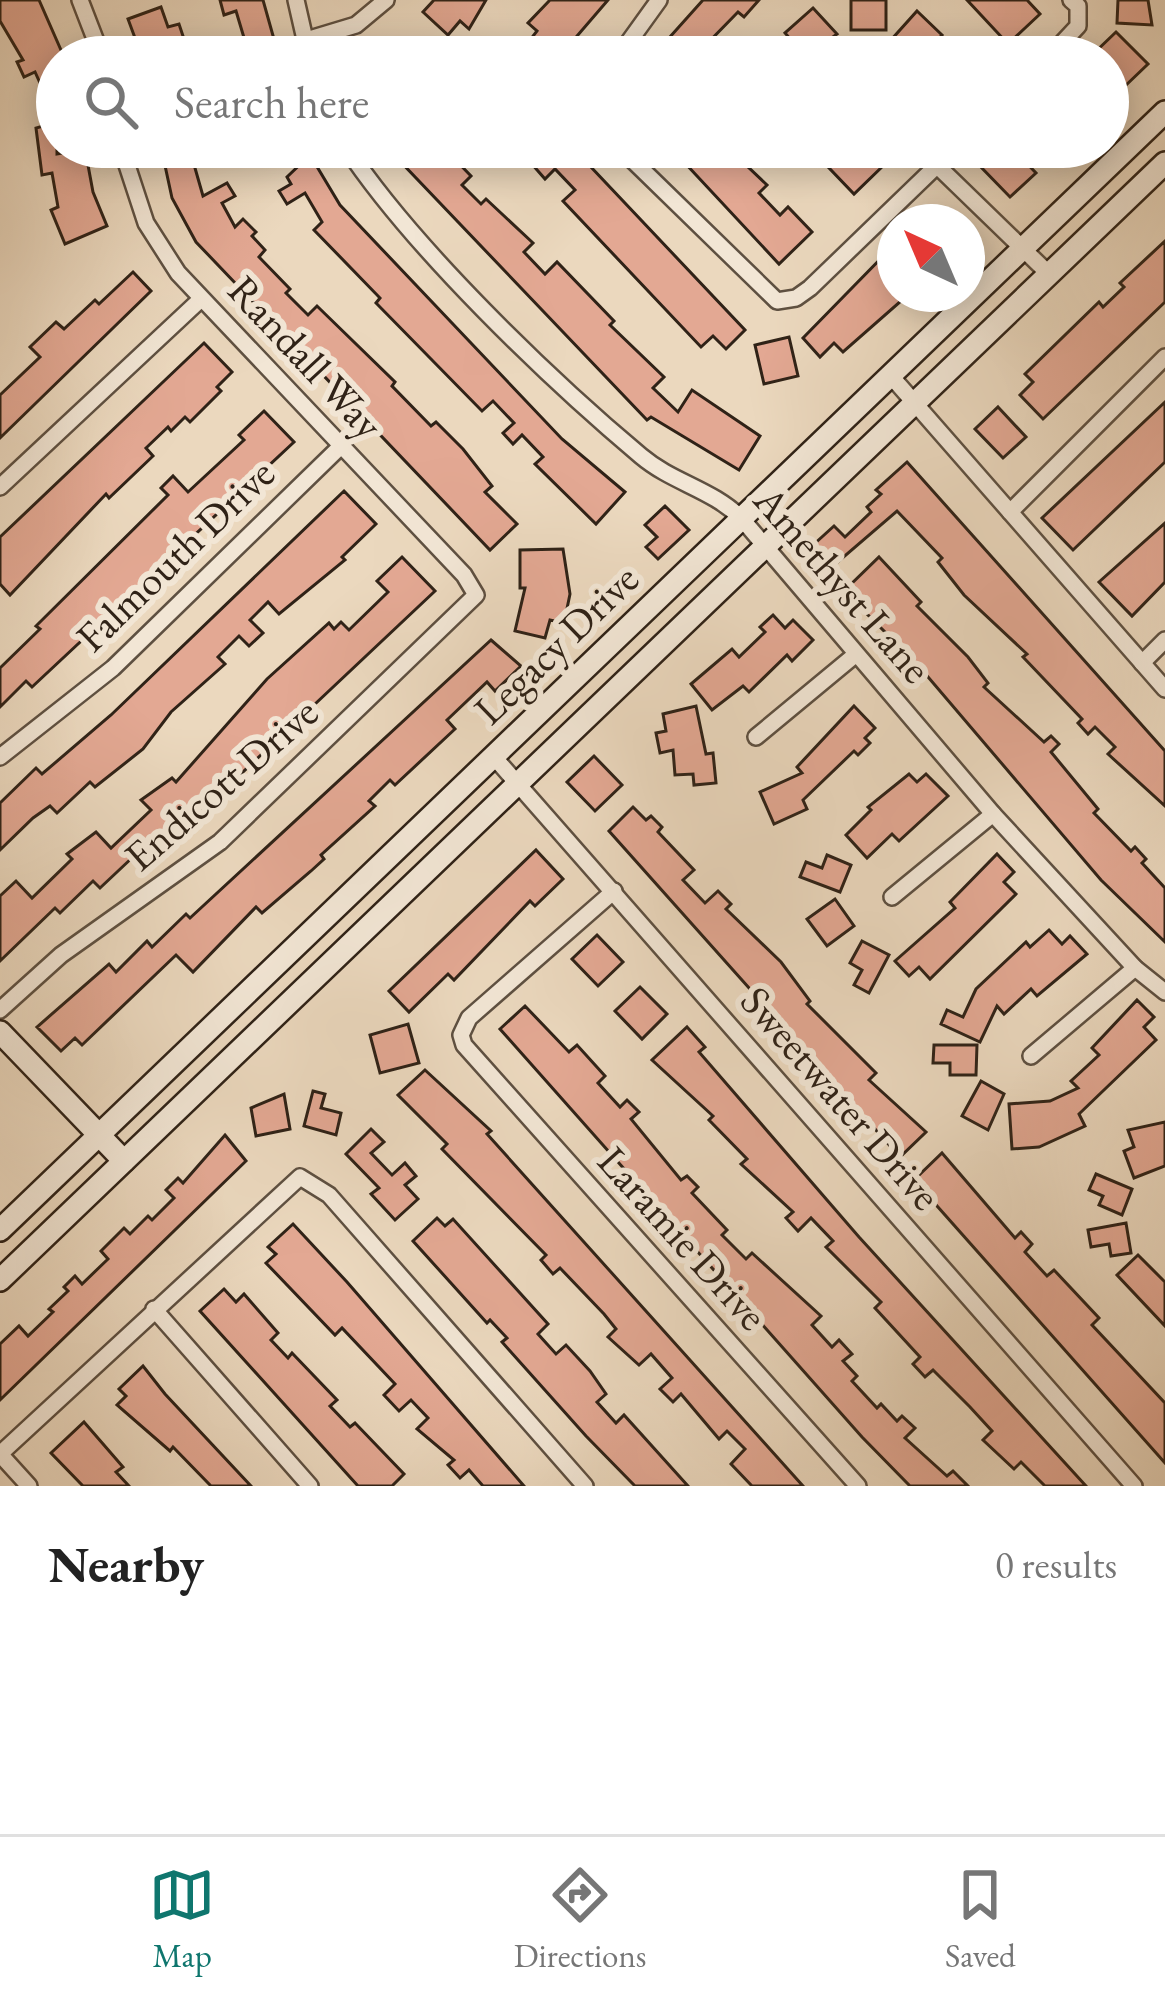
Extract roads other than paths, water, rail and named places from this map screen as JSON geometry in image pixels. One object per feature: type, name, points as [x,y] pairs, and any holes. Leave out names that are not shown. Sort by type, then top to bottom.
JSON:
[{"type":"main road","name":"Legacy Drive","points":[[1129,147],[1165,112]]},
{"type":"main road","name":"Legacy Drive","points":[[0,1280],[1165,163]]},
{"type":"main road","name":"Legacy Drive","points":[[0,1231],[1107,168]]},
{"type":"main road","points":[[0,1032],[124,1161]]},
{"type":"street","points":[[296,0],[303,36]]},
{"type":"street","points":[[333,36],[356,25],[386,0]]},
{"type":"street","points":[[633,36],[659,0]]},
{"type":"street","points":[[1071,0],[1078,6],[1072,36]]},
{"type":"street","points":[[88,2],[97,36]]},
{"type":"street","name":"Randall Way","points":[[129,168],[158,247],[464,575],[476,595]]},
{"type":"street","name":"Amethyst Lane","points":[[360,168],[482,304],[623,440],[670,476],[719,496],[742,519],[993,814],[1135,968],[1165,992]]},
{"type":"street","points":[[641,168],[777,301],[796,298],[934,168]]},
{"type":"street","points":[[940,168],[1049,274]]},
{"type":"street","points":[[0,487],[202,299]]},
{"type":"street","points":[[1010,512],[1165,357]]},
{"type":"street","points":[[891,376],[1165,689]]},
{"type":"street","name":"Falmouth Drive","points":[[0,757],[113,668],[341,446]]},
{"type":"street","name":"Endicott Drive","points":[[0,1010],[61,955],[220,842],[476,595]]},
{"type":"street","points":[[1142,662],[1165,640]]},
{"type":"street","points":[[756,737],[855,655]]},
{"type":"street","name":"Sweetwater Drive","points":[[494,758],[1134,1486]]},
{"type":"street","points":[[892,897],[993,814]]},
{"type":"street","name":"Laramie Drive","points":[[614,891],[470,1018],[461,1035],[467,1053],[858,1486]]},
{"type":"street","points":[[1031,1056],[1135,968]]},
{"type":"street","points":[[29,1486],[0,1454],[292,1181],[307,1179],[329,1195],[585,1486]]},
{"type":"street","points":[[154,1310],[310,1486]]}]
